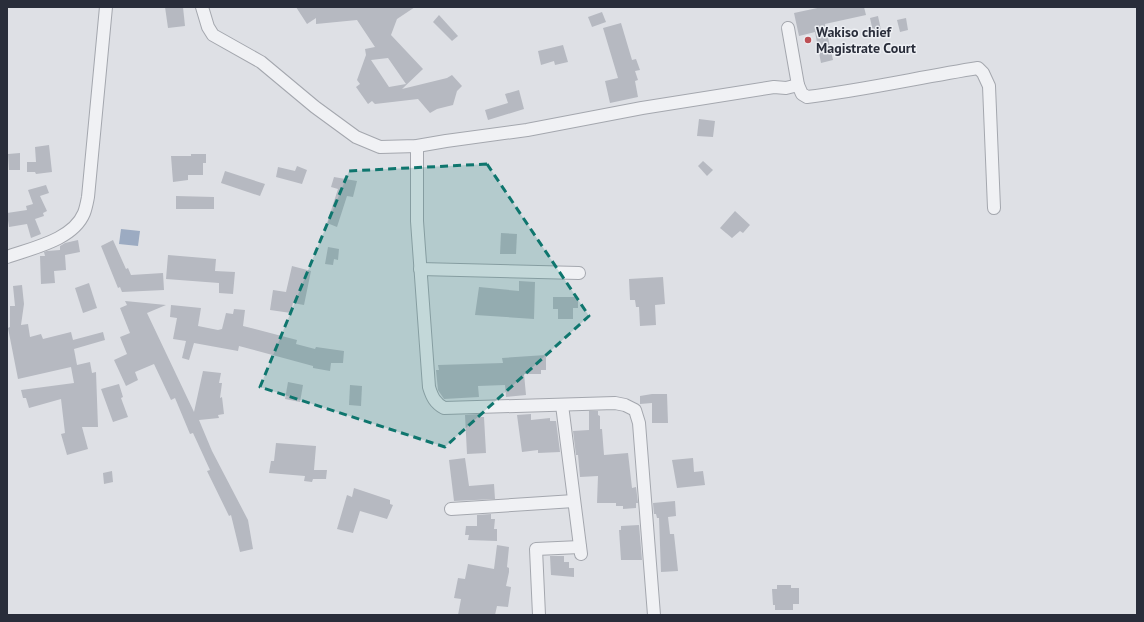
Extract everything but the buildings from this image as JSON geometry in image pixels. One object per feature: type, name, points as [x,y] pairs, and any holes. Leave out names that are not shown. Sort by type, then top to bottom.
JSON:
[{"type":"street","points":[[7,257],[58,238],[73,228],[84,214],[88,197],[106,7]]},
{"type":"street","points":[[202,7],[213,36],[261,62],[356,137],[380,147],[417,146],[527,130],[708,96],[774,87],[786,88],[798,85]]},
{"type":"street","points":[[788,28],[798,85],[802,94],[807,97],[844,93],[919,77],[978,68],[984,74],[989,86],[994,208]]},
{"type":"street","points":[[417,146],[417,221],[429,387],[437,404],[444,408],[615,403],[625,405],[635,410],[639,423],[654,615]]},
{"type":"street","points":[[420,269],[579,273]]},
{"type":"street","points":[[539,615],[536,549],[580,550],[562,405]]},
{"type":"street","points":[[451,509],[574,501]]},
{"type":"highlighted area","points":[[487,164],[589,316],[445,447],[260,387],[349,171]]},
{"type":"water","points":[[121,229],[140,231],[138,246],[119,244]]},
{"type":"place","name":"Wakiso chief Magistrate Court","points":[[808,40]]}]
